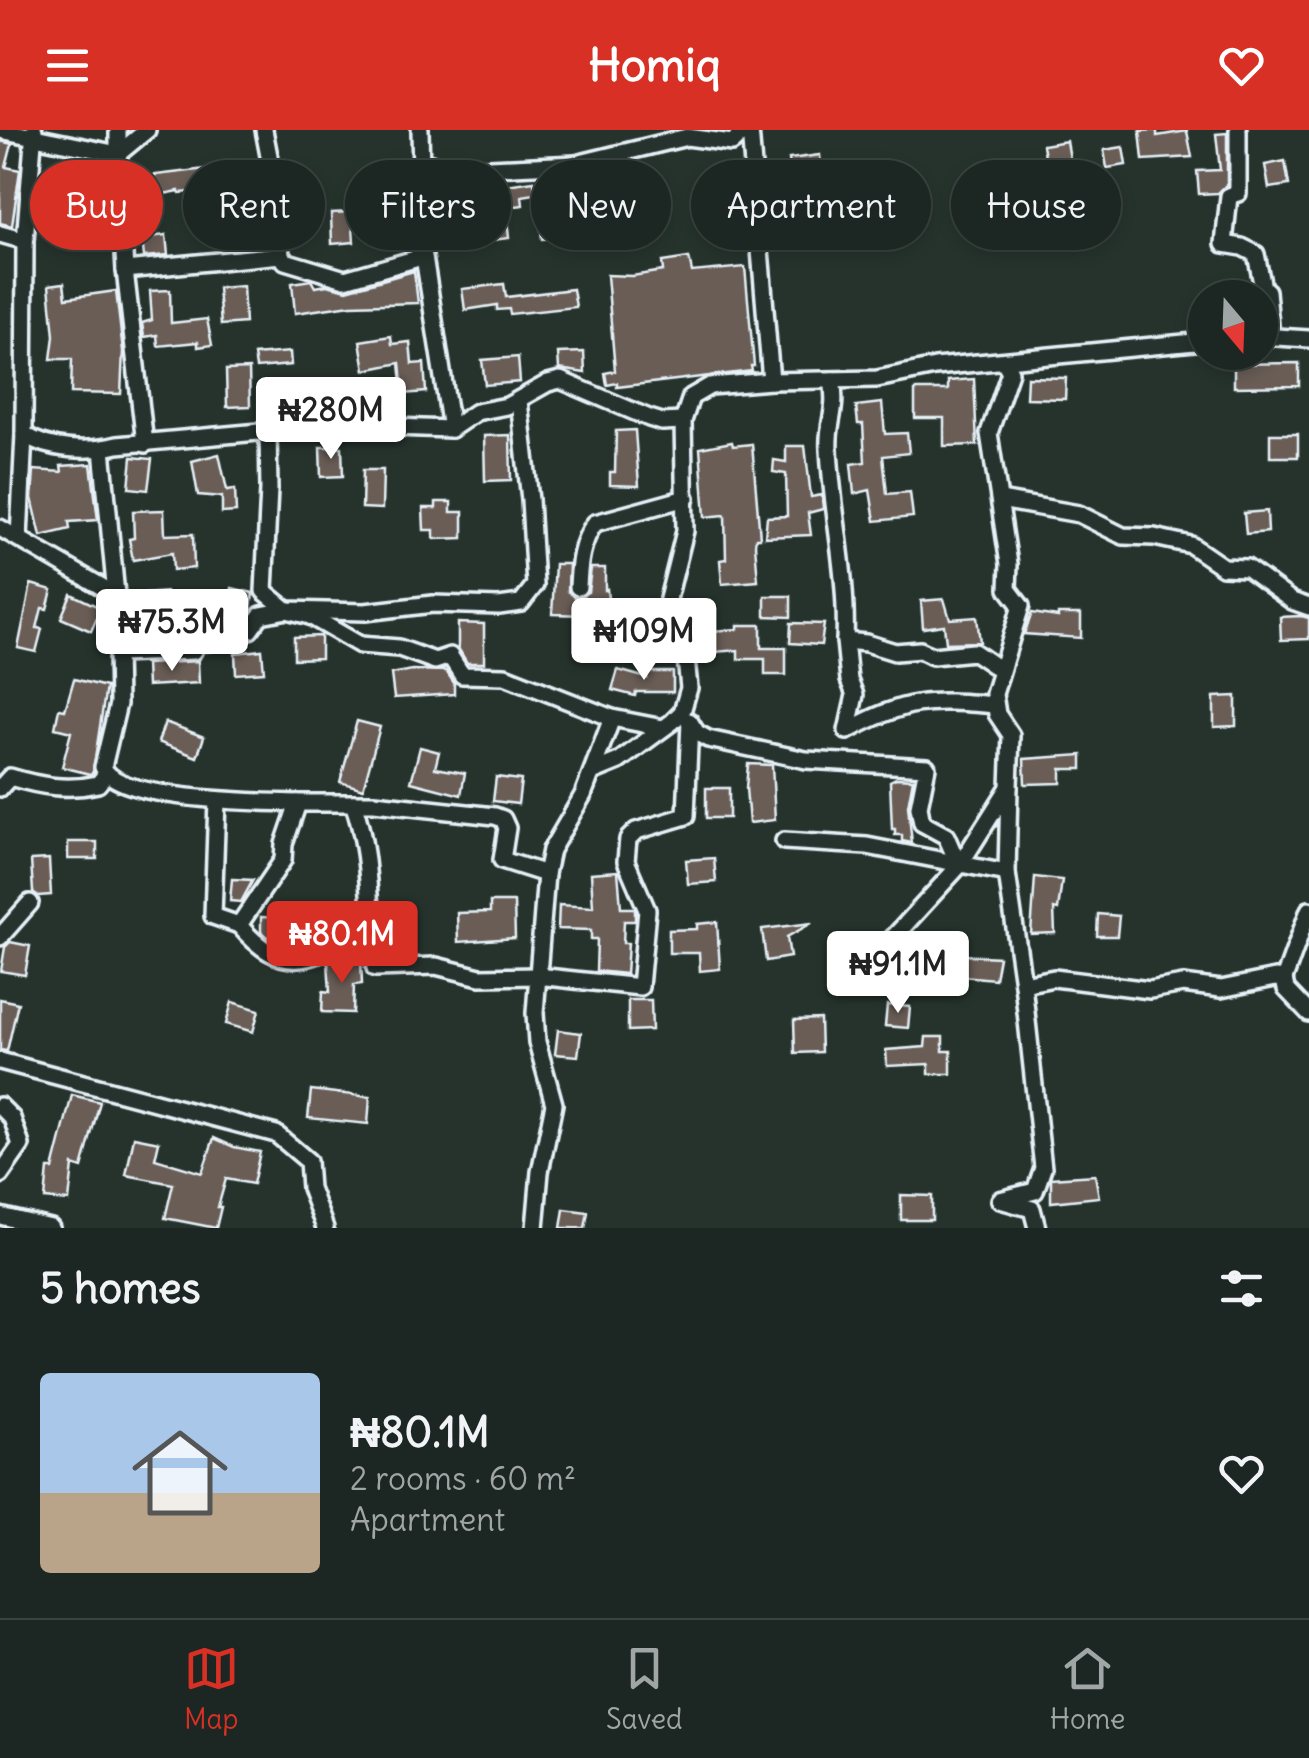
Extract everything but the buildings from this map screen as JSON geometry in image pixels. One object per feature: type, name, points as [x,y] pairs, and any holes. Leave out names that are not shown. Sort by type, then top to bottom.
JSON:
[{"type":"street","points":[[0,130],[118,154]]},
{"type":"street","points":[[118,130],[124,270],[146,444]]},
{"type":"street","points":[[118,154],[147,130]]},
{"type":"street","points":[[264,130],[282,254],[290,264],[345,279],[414,259],[423,250]]},
{"type":"street","points":[[420,130],[422,160]]},
{"type":"street","points":[[592,160],[687,137],[732,143],[748,130]]},
{"type":"street","points":[[748,130],[771,381]]},
{"type":"street","points":[[1238,130],[1238,192],[1230,196],[1224,244],[1256,254],[1261,280]]},
{"type":"street","points":[[18,538],[24,434],[26,240],[34,134]]},
{"type":"street","points":[[0,234],[26,240]]},
{"type":"street","points":[[423,250],[451,429]]},
{"type":"street","points":[[124,270],[282,254]]},
{"type":"street","points":[[1278,337],[1309,339]]},
{"type":"street","points":[[375,968],[436,966],[480,976],[537,976],[640,987],[647,910],[626,861],[628,839],[636,831],[686,816],[689,674],[686,650],[668,599],[682,546],[686,498],[683,421],[686,404],[697,392],[710,386],[771,381],[877,379],[935,367],[1188,343]]},
{"type":"street","points":[[1004,361],[1010,372],[989,434],[1009,564],[1008,589],[1021,606],[999,670],[994,705],[1010,735],[1008,873],[1043,1168],[1035,1191],[1000,1200],[1032,1209],[1037,1228]]},
{"type":"street","points":[[24,434],[89,451],[118,444],[335,425],[451,429],[476,412],[519,401],[560,380],[649,418],[683,421]]},
{"type":"street","points":[[832,380],[836,401],[828,447],[843,554],[849,680],[855,694],[847,731],[911,702],[994,705]]},
{"type":"street","points":[[118,654],[192,650],[198,643],[197,616],[203,612],[245,631],[261,614],[287,610],[365,612],[434,604],[521,603],[536,585],[519,401]]},
{"type":"street","points":[[268,432],[264,591],[287,610],[310,616],[360,645],[399,648],[436,661],[450,656],[462,675],[505,676],[612,718],[663,728]]},
{"type":"street","points":[[102,449],[118,654],[118,704],[106,774],[124,786],[217,800],[411,806],[504,819],[507,828],[502,860],[546,874]]},
{"type":"street","points":[[578,587],[579,559],[595,523],[686,498]]},
{"type":"street","points":[[1000,500],[1078,514],[1123,536],[1191,545],[1223,566],[1247,568],[1292,601],[1309,607]]},
{"type":"street","points":[[0,528],[116,594]]},
{"type":"street","points":[[845,641],[895,652],[920,650],[932,656],[974,652],[999,670]]},
{"type":"street","points":[[592,772],[619,761],[663,728],[686,717]]},
{"type":"street","points":[[686,717],[697,733],[708,739],[806,760],[927,767],[920,807],[922,823],[946,836],[958,866]]},
{"type":"street","points":[[535,1228],[540,1172],[554,1104],[536,1042],[546,874],[551,850],[570,820],[612,718]]},
{"type":"street","points":[[0,788],[10,777],[44,787],[79,788],[98,784],[106,774]]},
{"type":"street","points":[[844,990],[958,866],[1010,787]]},
{"type":"street","points":[[217,800],[213,916],[239,925],[256,945],[288,962],[306,960],[370,928],[375,968]]},
{"type":"street","points":[[239,925],[284,860],[284,844],[298,803]]},
{"type":"street","points":[[353,803],[368,861],[375,968]]},
{"type":"street","points":[[784,841],[867,846],[1008,873]]},
{"type":"street","points":[[0,936],[30,902]]},
{"type":"street","points":[[1309,910],[1284,979],[1286,990],[1309,1014]]},
{"type":"street","points":[[1024,984],[1054,978],[1150,990],[1183,984],[1220,989],[1284,979]]},
{"type":"street","points":[[0,1062],[276,1134],[308,1161],[310,1188],[325,1228]]},
{"type":"street","points":[[0,1106],[12,1118],[21,1145],[0,1175]]},
{"type":"street","points":[[0,1216],[50,1228]]}]
